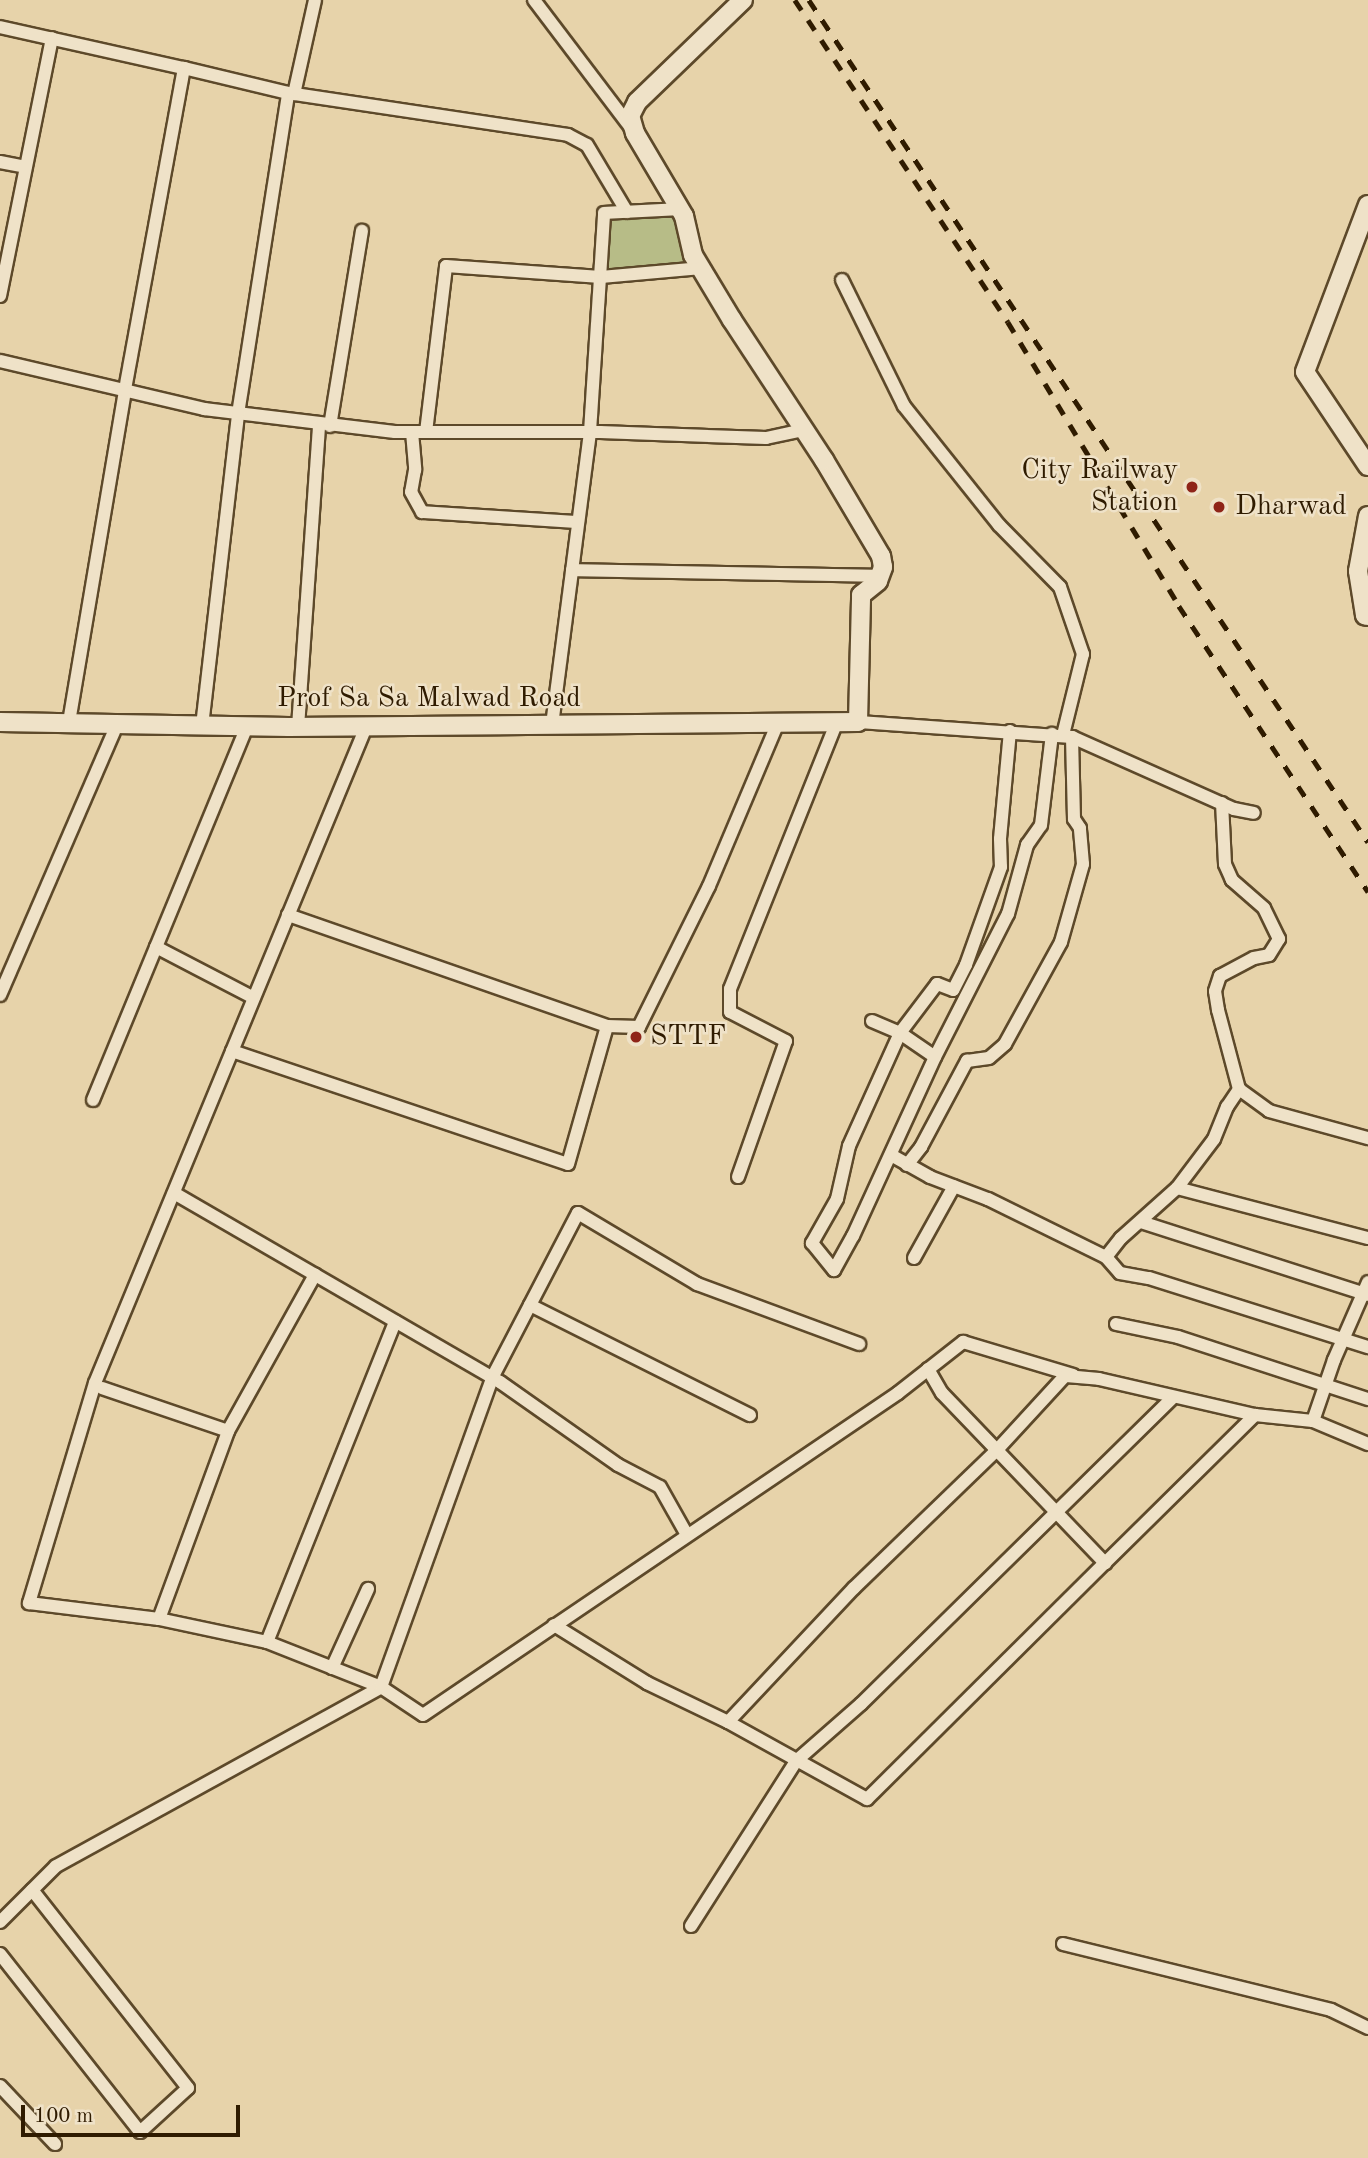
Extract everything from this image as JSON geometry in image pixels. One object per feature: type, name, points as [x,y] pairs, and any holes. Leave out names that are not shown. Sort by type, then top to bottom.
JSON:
[{"type":"street","points":[[202,726],[238,414],[291,94],[314,0]]},
{"type":"street","points":[[534,0],[635,133],[680,209],[693,254],[732,320],[805,430],[862,527],[876,544],[883,567],[878,581],[861,595],[858,722],[1063,735],[1234,809],[1254,813]]},
{"type":"street","points":[[635,133],[630,116],[637,102],[743,0]]},
{"type":"street","points":[[0,27],[291,94],[568,135],[587,145],[627,212]]},
{"type":"street","points":[[0,296],[52,38]]},
{"type":"street","points":[[69,723],[125,391],[184,68]]},
{"type":"street","points":[[0,162],[26,167]]},
{"type":"street","points":[[1368,205],[1305,372],[1368,466]]},
{"type":"street","points":[[552,725],[590,432],[604,214],[680,209]]},
{"type":"street","points":[[299,727],[324,426],[362,231]]},
{"type":"street","points":[[426,432],[446,266],[601,277],[702,268]]},
{"type":"street","points":[[842,280],[904,406],[999,525],[1060,587],[1083,654],[1041,825],[1027,845],[1007,914],[935,1057],[834,1270],[812,1243],[837,1199],[849,1146],[900,1033],[937,984],[953,989],[966,965],[1001,867],[1000,839],[1010,731]]},
{"type":"street","points":[[0,361],[125,391],[238,414],[324,426],[412,432],[590,432],[766,438],[805,430]]},
{"type":"street","points":[[412,432],[415,470],[411,492],[422,512],[578,522]]},
{"type":"street","points":[[1368,516],[1358,571],[1365,615],[1368,616]]},
{"type":"street","points":[[572,570],[880,576]]},
{"type":"street","name":"Prof Sa Sa Malwad Road","points":[[0,722],[299,727],[858,722]]},
{"type":"street","points":[[738,1177],[786,1041],[730,1012],[730,989],[837,722]]},
{"type":"street","points":[[288,915],[607,1026],[639,1027],[709,886],[778,723]]},
{"type":"street","points":[[0,995],[117,724]]},
{"type":"street","points":[[93,1100],[247,726]]},
{"type":"street","points":[[366,726],[95,1383],[29,1603],[159,1619],[267,1642],[381,1687],[423,1715],[928,1369],[963,1342],[982,1350],[1073,1375],[1065,1376],[996,1451],[854,1588],[728,1722]]},
{"type":"street","points":[[907,1165],[921,1147],[967,1060],[989,1058],[1005,1044],[1061,942],[1083,864],[1080,828],[1074,819],[1063,735]]},
{"type":"street","points":[[1222,803],[1225,864],[1232,880],[1264,908],[1279,939],[1269,955],[1254,958],[1220,976],[1215,991],[1239,1090],[1269,1111],[1368,1138]]},
{"type":"street","points":[[156,947],[254,998]]},
{"type":"street","points":[[872,1021],[900,1033],[935,1057]]},
{"type":"street","points":[[232,1051],[568,1164],[607,1026]]},
{"type":"street","points":[[1106,1257],[1121,1238],[1177,1188],[1214,1139],[1227,1107],[1239,1090]]},
{"type":"street","points":[[891,1154],[907,1165],[988,1199],[1106,1257],[1120,1273],[1149,1278],[1368,1347]]},
{"type":"street","points":[[914,1258],[954,1186]]},
{"type":"street","points":[[1177,1188],[1368,1238]]},
{"type":"street","points":[[174,1193],[492,1378],[618,1465],[660,1487],[687,1535]]},
{"type":"street","points":[[0,1922],[56,1866],[381,1687],[492,1378],[578,1213],[697,1284],[859,1344]]},
{"type":"street","points":[[1141,1222],[1366,1290],[1343,1339],[1313,1421]]},
{"type":"street","points":[[159,1619],[228,1431],[315,1275]]},
{"type":"street","points":[[530,1305],[750,1415]]},
{"type":"street","points":[[267,1642],[396,1322]]},
{"type":"street","points":[[1116,1324],[1178,1337],[1368,1399]]},
{"type":"street","points":[[928,1369],[942,1392],[1105,1563]]},
{"type":"street","points":[[1065,1376],[1099,1379],[1255,1415],[1313,1421],[1368,1444]]},
{"type":"street","points":[[102,1388],[228,1431]]},
{"type":"street","points":[[691,1926],[796,1761],[861,1704],[1172,1398]]},
{"type":"street","points":[[554,1625],[648,1683],[728,1722],[867,1799],[1255,1415]]},
{"type":"street","points":[[332,1668],[368,1589]]},
{"type":"street","points":[[0,1954],[140,2132],[188,2088],[32,1890]]},
{"type":"street","points":[[1063,1944],[1331,2010],[1368,2028]]},
{"type":"street","points":[[0,2086],[55,2144]]},
{"type":"green space","points":[[680,209],[702,268],[601,277],[604,213]]},
{"type":"railway","points":[[795,0],[1008,322],[1179,606],[1368,892]]},
{"type":"railway","points":[[809,0],[1368,842]]},
{"type":"place","name":"City Railway Station","points":[[1192,487]]},
{"type":"place","name":"Dharwad","points":[[1219,507]]},
{"type":"place","name":"STTF","points":[[636,1037]]}]
